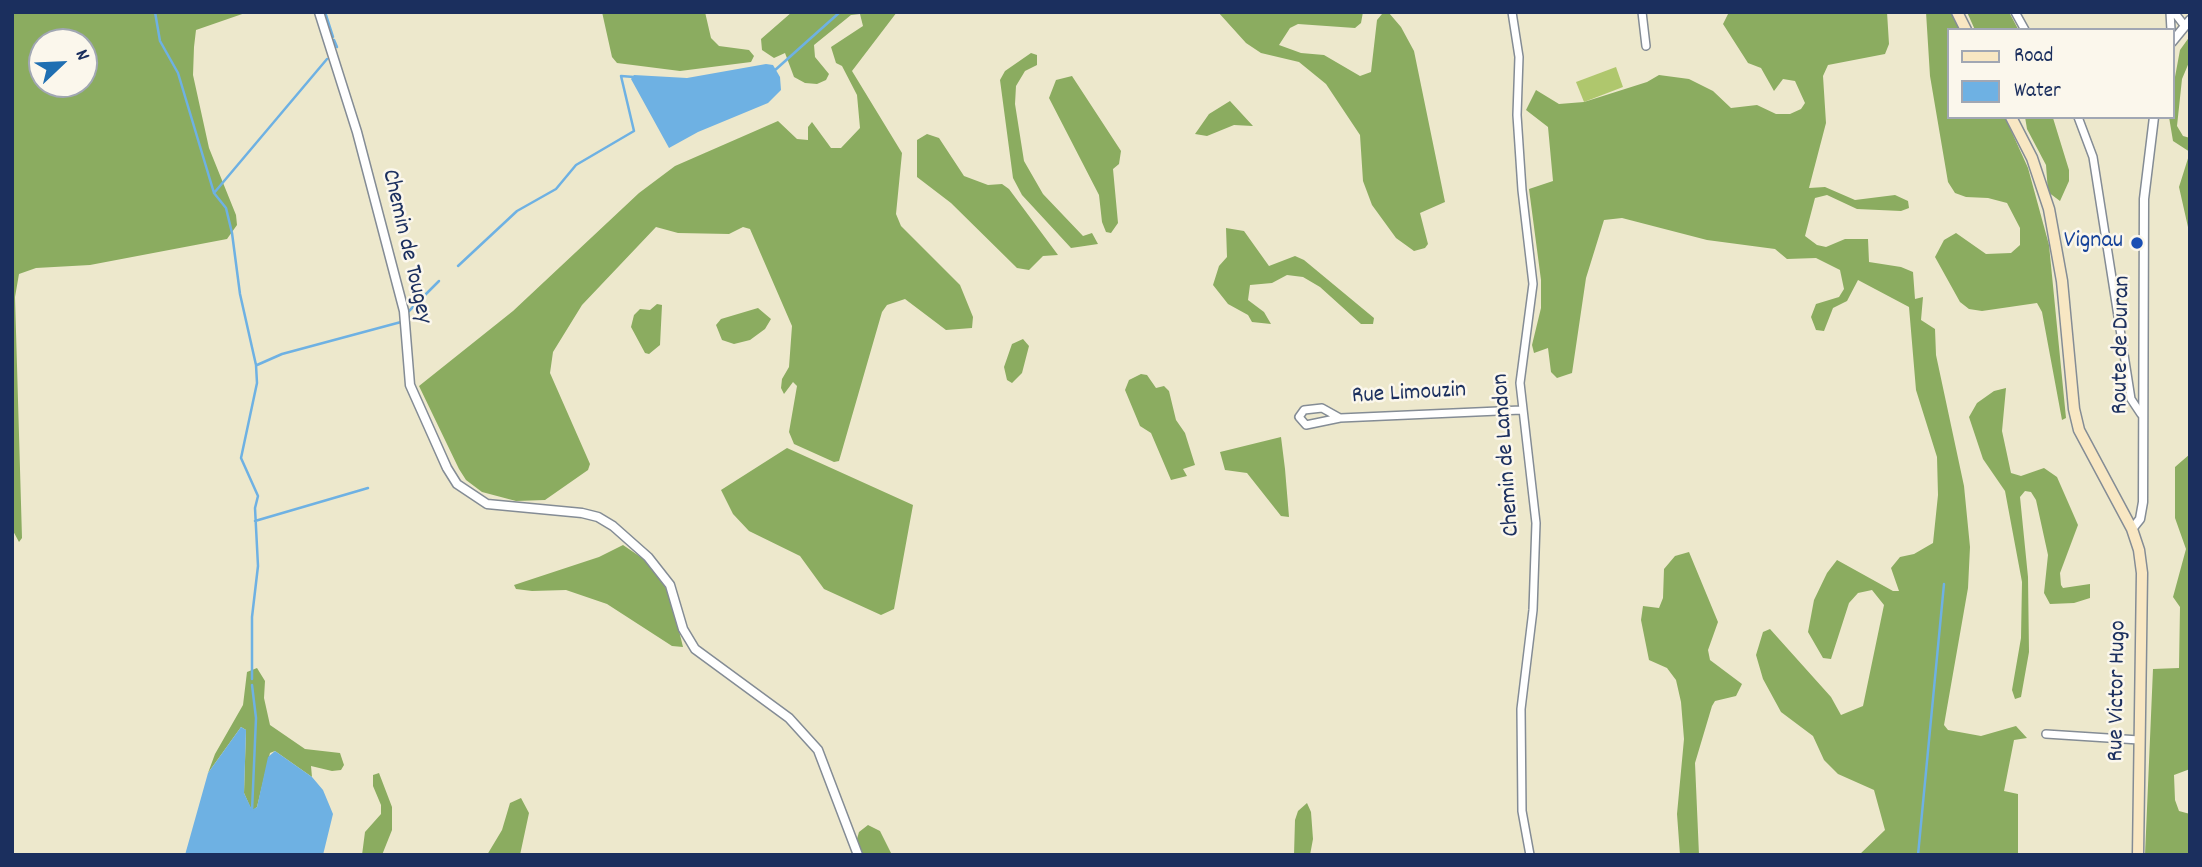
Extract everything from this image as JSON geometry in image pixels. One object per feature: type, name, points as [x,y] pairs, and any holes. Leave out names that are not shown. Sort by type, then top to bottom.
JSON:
[{"type":"main road","points":[[1957,12],[1965,28]]},
{"type":"main road","name":"Rue Victor Hugo","points":[[2012,119],[2032,158],[2051,220],[2062,281],[2074,409],[2079,430],[2132,529],[2142,573],[2138,855]]},
{"type":"street","name":"Chemin de Tougey","points":[[319,12],[357,132],[404,311],[410,385],[447,468],[457,484],[487,504],[582,513],[598,517],[613,526],[648,557],[670,585],[683,629],[695,649],[789,718],[818,750],[858,855]]},
{"type":"street","name":"Chemin de Landon","points":[[1512,12],[1519,57],[1517,115],[1522,190],[1533,284],[1521,358],[1521,410],[1535,512],[1533,610],[1521,709],[1522,811],[1530,855]]},
{"type":"street","points":[[1642,12],[1646,46]]},
{"type":"street","points":[[2015,12],[2024,28]]},
{"type":"street","points":[[2172,12],[2187,23],[2174,35]]},
{"type":"street","points":[[2079,119],[2093,157],[2131,399],[2141,414]]},
{"type":"street","name":"Route de Duran","points":[[2132,529],[2140,519],[2143,502],[2141,414],[2144,200],[2154,119]]},
{"type":"street","name":"Rue Limouzin","points":[[1340,418],[1322,408],[1304,410],[1299,417],[1306,425],[1340,418],[1521,410]]},
{"type":"street","points":[[2046,734],[2139,740]]},
{"type":"green space","points":[[12,12],[248,12],[196,30],[194,47],[193,75],[209,148],[236,215],[237,225],[227,239],[90,265],[36,268],[19,274],[15,297],[22,538],[19,542],[12,529]]},
{"type":"green space","points":[[602,12],[705,12],[711,38],[719,46],[749,50],[754,56],[751,62],[680,71],[617,63],[612,57]]},
{"type":"green space","points":[[792,12],[897,12],[852,71],[902,153],[896,214],[901,226],[960,285],[973,317],[972,328],[946,330],[905,299],[887,305],[882,312],[839,461],[834,462],[794,444],[789,432],[797,386],[793,382],[784,394],[781,388],[782,379],[789,367],[792,326],[750,229],[743,227],[729,234],[678,233],[656,227],[582,305],[553,352],[550,373],[590,464],[588,470],[545,500],[516,501],[482,492],[466,480],[459,469],[419,386],[513,311],[639,193],[675,166],[778,121],[797,139],[808,140],[808,127],[812,122],[831,148],[841,148],[860,128],[857,95],[842,66],[836,63],[831,47],[863,26],[860,14],[851,15],[814,45],[815,57],[829,74],[826,80],[817,84],[805,83],[794,77],[785,53],[774,58],[762,50],[761,39]]},
{"type":"green space","points":[[1218,12],[1363,12],[1361,23],[1355,28],[1298,24],[1290,28],[1279,45],[1301,53],[1324,55],[1360,76],[1371,72],[1377,20],[1382,14],[1389,13],[1401,27],[1414,51],[1445,202],[1420,213],[1428,244],[1425,248],[1414,251],[1396,238],[1372,205],[1363,181],[1360,135],[1326,84],[1299,62],[1261,53],[1246,43]]},
{"type":"green space","points":[[1729,12],[1887,12],[1889,44],[1885,54],[1828,65],[1823,76],[1826,123],[1809,188],[1825,187],[1855,200],[1895,195],[1908,201],[1909,208],[1901,211],[1857,209],[1827,195],[1815,198],[1805,236],[1817,245],[1826,247],[1845,239],[1868,239],[1869,262],[1901,267],[1913,272],[1915,299],[1923,297],[1921,320],[1935,329],[1936,355],[1964,486],[1970,547],[1968,588],[1944,725],[1948,730],[1981,736],[2016,726],[2027,738],[2014,740],[2004,791],[2018,794],[2018,855],[1859,855],[1885,830],[1874,790],[1838,774],[1824,760],[1813,736],[1781,712],[1763,679],[1756,655],[1763,632],[1770,629],[1831,697],[1841,715],[1863,706],[1884,605],[1872,590],[1858,593],[1849,603],[1831,659],[1823,658],[1808,632],[1814,600],[1827,573],[1837,560],[1893,591],[1899,591],[1891,568],[1900,557],[1914,554],[1933,543],[1938,495],[1937,457],[1916,390],[1909,307],[1858,280],[1847,301],[1833,308],[1824,331],[1816,330],[1811,317],[1816,304],[1839,297],[1844,289],[1840,270],[1816,258],[1787,259],[1775,249],[1707,240],[1622,218],[1604,220],[1586,278],[1572,373],[1557,378],[1551,372],[1548,348],[1534,353],[1532,345],[1541,308],[1541,280],[1529,189],[1553,181],[1548,127],[1526,110],[1536,90],[1559,104],[1584,102],[1647,82],[1659,75],[1689,79],[1713,91],[1731,108],[1757,105],[1776,114],[1790,114],[1801,109],[1805,103],[1795,81],[1783,79],[1774,91],[1761,68],[1748,63],[1723,24]]},
{"type":"green space","points":[[1926,12],[1952,12],[1960,28],[1946,28],[1946,119],[2006,119],[2028,168],[2049,245],[2066,418],[2062,420],[2042,312],[2037,303],[1982,311],[1969,309],[1960,302],[1935,257],[1944,240],[1956,233],[1986,254],[2011,253],[2020,245],[2020,228],[2007,203],[1988,198],[1966,197],[1955,193],[1948,182],[1930,76]]},
{"type":"green space","points":[[1967,12],[2009,12],[2017,28],[1974,28]]},
{"type":"green space","points":[[2190,36],[2190,60],[2182,79],[2177,126],[2183,136],[2190,138],[2190,152],[2173,141],[2169,119],[2174,119],[2174,82],[2180,50]]},
{"type":"green space","points":[[1031,53],[1037,55],[1037,65],[1025,71],[1016,86],[1015,104],[1024,161],[1043,194],[1083,236],[1092,233],[1098,244],[1071,248],[1022,195],[1013,178],[1000,80],[1005,71]]},
{"type":"green space","points":[[1616,67],[1623,87],[1584,102],[1576,82]]},
{"type":"green space","points":[[1072,76],[1121,151],[1119,164],[1113,169],[1118,223],[1111,233],[1106,232],[1102,222],[1099,195],[1049,98],[1056,80]]},
{"type":"green space","points":[[1230,101],[1253,126],[1234,125],[1207,136],[1195,134],[1209,114]]},
{"type":"green space","points":[[2025,119],[2053,119],[2069,170],[2069,181],[2060,201],[2048,192],[2046,165],[2027,129]]},
{"type":"green space","points":[[927,134],[939,138],[964,176],[988,185],[1002,184],[1009,189],[1058,255],[1043,256],[1029,270],[1017,268],[951,203],[917,177],[917,140]]},
{"type":"green space","points":[[2190,152],[2190,236],[2179,187]]},
{"type":"green space","points":[[1226,228],[1244,231],[1269,266],[1295,256],[1304,260],[1374,318],[1373,324],[1361,324],[1320,287],[1303,277],[1287,275],[1272,283],[1250,285],[1248,300],[1264,312],[1271,324],[1252,322],[1248,315],[1228,304],[1213,285],[1219,266],[1227,257]]},
{"type":"green space","points":[[657,304],[662,305],[660,345],[649,354],[645,353],[631,327],[634,315],[640,309],[650,310]]},
{"type":"green space","points":[[758,308],[771,319],[765,329],[750,340],[734,344],[722,340],[716,325],[721,319]]},
{"type":"green space","points":[[1023,339],[1029,346],[1022,373],[1012,383],[1007,380],[1004,367],[1012,344]]},
{"type":"green space","points":[[1141,374],[1147,375],[1156,388],[1164,386],[1169,391],[1176,420],[1185,433],[1195,465],[1183,469],[1187,476],[1171,480],[1151,433],[1140,426],[1125,390],[1129,380]]},
{"type":"green space","points":[[2006,388],[2002,431],[2011,473],[2021,476],[2044,468],[2057,477],[2078,525],[2060,573],[2061,585],[2063,588],[2090,584],[2090,598],[2074,603],[2050,604],[2044,593],[2048,555],[2036,500],[2031,492],[2025,491],[2020,497],[2028,577],[2029,652],[2021,697],[2015,699],[2012,690],[2021,638],[2022,582],[2005,491],[1983,459],[1969,417],[1977,403],[1994,391]]},
{"type":"green space","points":[[1281,437],[1289,517],[1281,516],[1247,473],[1225,470],[1220,452]]},
{"type":"green space","points":[[787,448],[913,505],[894,609],[881,615],[824,589],[800,556],[749,531],[733,514],[721,490]]},
{"type":"green space","points":[[2190,454],[2190,769],[2174,775],[2175,800],[2179,811],[2190,814],[2190,855],[2145,855],[2153,669],[2179,668],[2180,607],[2173,597],[2186,549],[2175,518],[2175,467]]},
{"type":"green space","points":[[623,545],[645,560],[663,583],[671,598],[683,647],[672,646],[607,604],[566,590],[532,591],[516,589],[514,585],[599,557]]},
{"type":"green space","points":[[1689,552],[1718,622],[1708,650],[1710,660],[1742,684],[1736,696],[1715,701],[1712,706],[1695,763],[1699,855],[1680,855],[1677,814],[1684,739],[1676,680],[1667,668],[1649,660],[1641,620],[1643,606],[1659,608],[1663,598],[1664,569],[1675,556]]},
{"type":"green space","points":[[257,668],[265,681],[264,698],[270,725],[305,749],[340,753],[344,765],[341,770],[332,771],[311,766],[312,777],[275,751],[270,753],[257,807],[252,811],[244,793],[246,730],[241,727],[208,773],[215,754],[243,705],[247,672]]},
{"type":"green space","points":[[379,773],[392,807],[392,830],[382,855],[362,855],[365,832],[381,814],[381,805],[373,786],[373,775]]},
{"type":"green space","points":[[521,798],[529,813],[520,855],[487,855],[502,830],[510,803]]},
{"type":"green space","points":[[1307,803],[1311,812],[1313,839],[1310,855],[1294,855],[1295,820],[1298,811]]},
{"type":"green space","points":[[868,825],[880,831],[892,855],[862,855],[857,839],[859,832]]},
{"type":"water","points":[[773,65],[780,77],[781,90],[768,103],[698,132],[669,148],[631,79],[634,75],[687,78]]},
{"type":"water","points":[[241,727],[246,730],[244,793],[252,810],[257,807],[268,757],[275,751],[312,777],[323,790],[333,814],[323,855],[185,855],[208,773]]},
{"type":"waterway","points":[[155,12],[160,41],[178,73],[214,193],[226,208],[240,294],[256,365],[257,383],[241,458],[258,496],[255,508],[258,566],[252,617],[252,679]]},
{"type":"waterway","points":[[325,12],[333,37]]},
{"type":"waterway","points":[[774,71],[840,12]]},
{"type":"waterway","points":[[334,40],[337,47]]},
{"type":"waterway","points":[[214,193],[327,59]]},
{"type":"waterway","points":[[458,266],[517,211],[556,189],[576,165],[634,131],[621,76],[634,77]]},
{"type":"waterway","points":[[407,313],[439,281]]},
{"type":"waterway","points":[[257,365],[282,354],[401,322]]},
{"type":"waterway","points":[[255,521],[368,488]]},
{"type":"waterway","points":[[1918,855],[1944,584]]},
{"type":"waterway","points":[[252,685],[256,718],[252,811]]},
{"type":"place","name":"Vignau","points":[[2137,243]]}]
